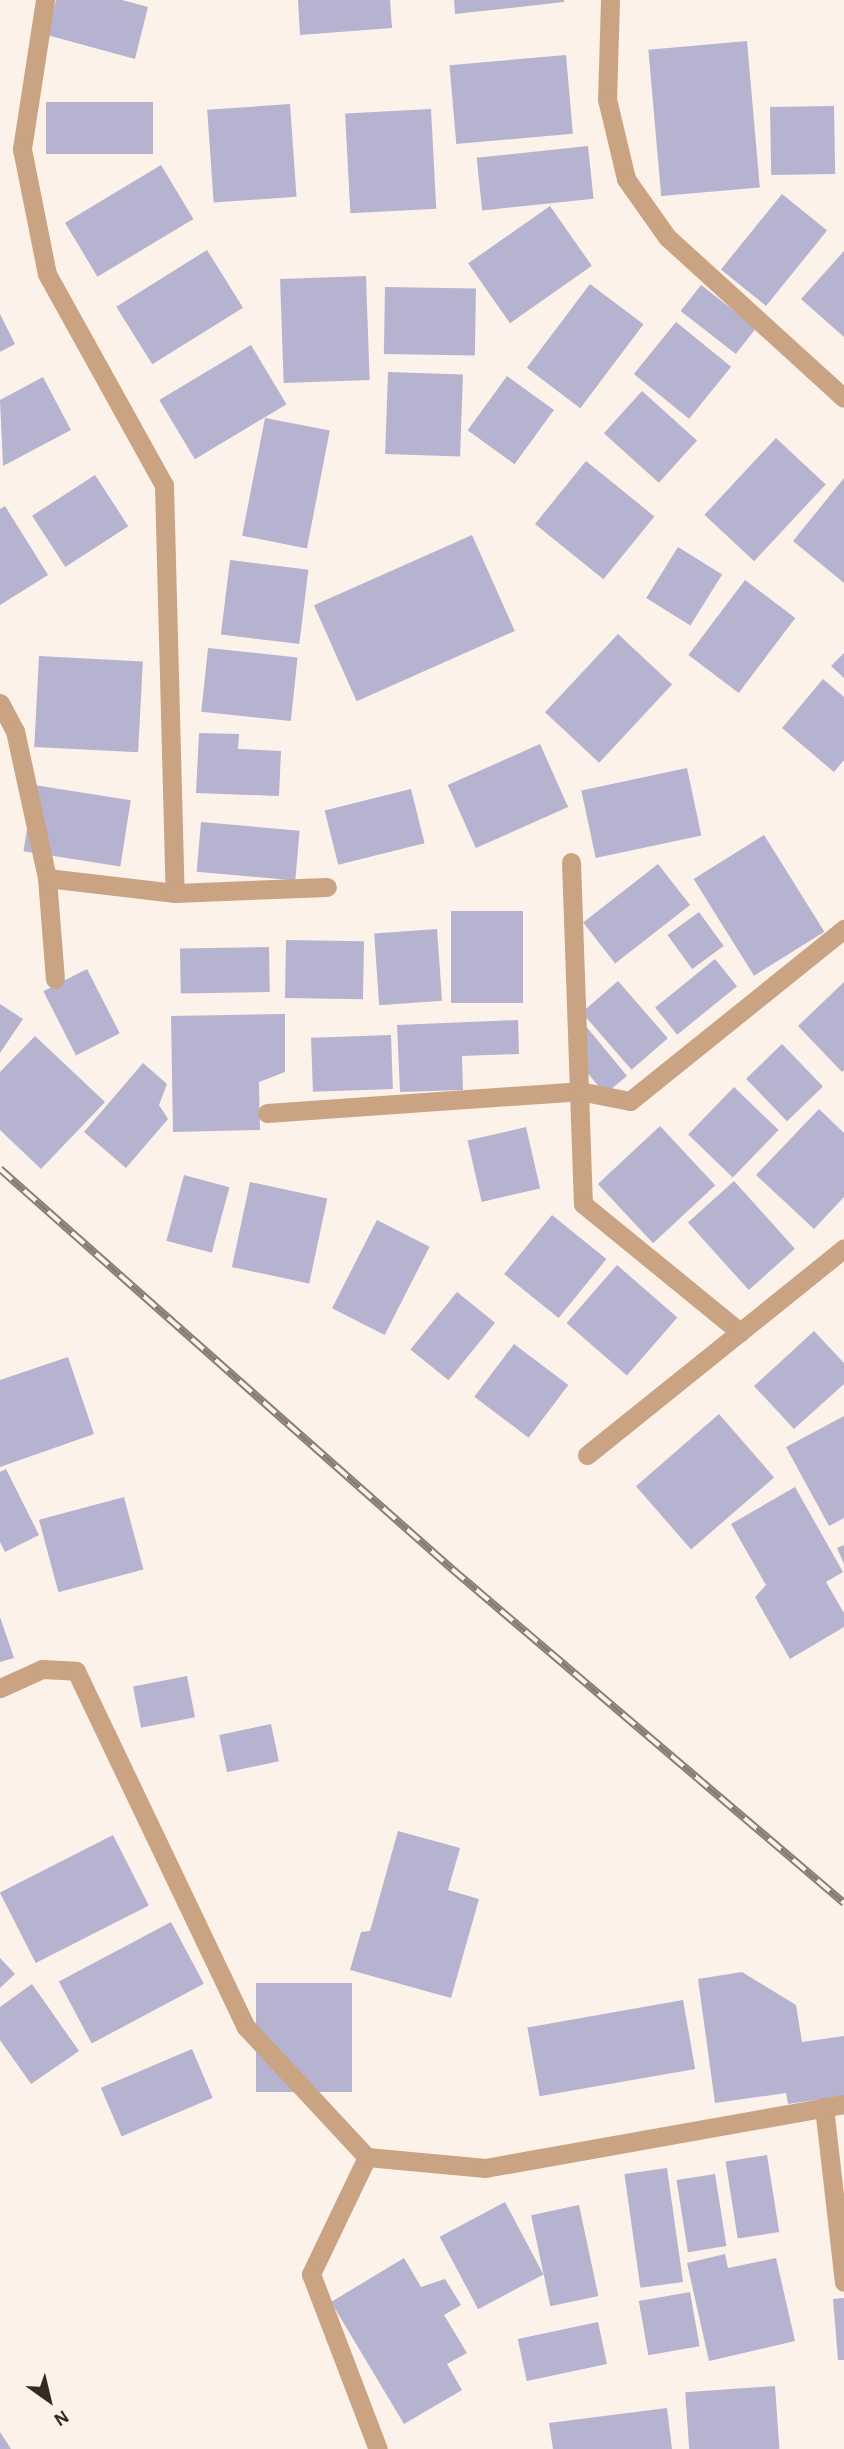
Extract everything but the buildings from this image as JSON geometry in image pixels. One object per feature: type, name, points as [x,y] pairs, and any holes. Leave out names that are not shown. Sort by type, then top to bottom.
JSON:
[{"type":"street","points":[[45,0],[22,149],[47,274],[164,485],[175,893]]},
{"type":"street","points":[[610,0],[607,99],[626,179],[667,237],[844,398]]},
{"type":"street","points":[[0,703],[15,731],[47,878],[55,979]]},
{"type":"street","points":[[571,862],[583,1204],[740,1332]]},
{"type":"street","points":[[47,878],[175,893],[327,887]]},
{"type":"street","points":[[267,1113],[579,1091],[631,1101],[844,929]]},
{"type":"street","points":[[587,1455],[844,1248]]},
{"type":"street","points":[[0,1688],[42,1669],[76,1671],[246,2027],[367,2157],[485,2168],[834,2106],[844,2282]]},
{"type":"street","points":[[367,2157],[311,2274],[378,2449]]},
{"type":"railway","points":[[0,1169],[452,1569],[844,1903]]}]
